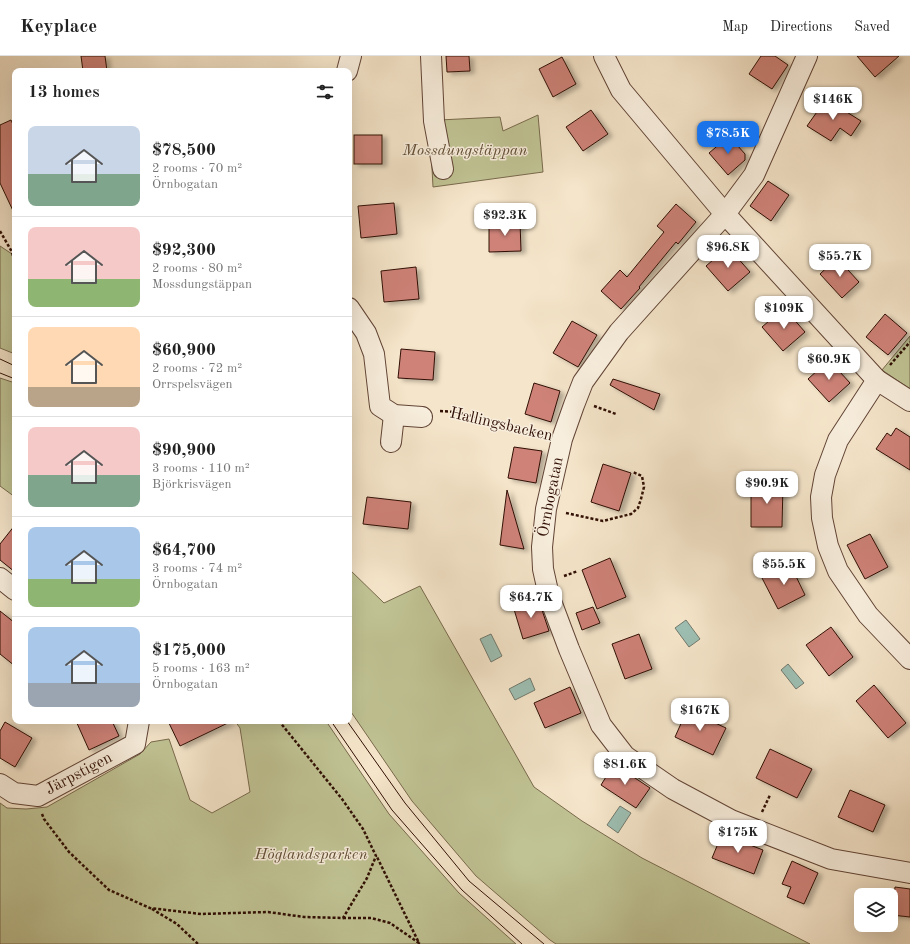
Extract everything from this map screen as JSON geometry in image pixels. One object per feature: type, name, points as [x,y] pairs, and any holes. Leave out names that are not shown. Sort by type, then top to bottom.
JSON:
[{"type":"street","points":[[348,68],[350,56]]},
{"type":"street","points":[[431,56],[434,121],[443,169]]},
{"type":"street","points":[[604,56],[621,90],[725,214],[876,380],[910,401]]},
{"type":"street","name":"Örnbogatan","points":[[807,56],[754,175],[725,214],[619,332],[583,382],[562,439],[546,509],[542,547],[543,568],[549,596],[569,649],[601,724],[625,756],[673,789],[731,820],[831,859],[910,873]]},
{"type":"street","points":[[352,312],[366,333],[374,354],[380,406],[394,415],[422,418]]},
{"type":"street","points":[[876,380],[838,440],[825,475],[821,498],[822,518],[828,546],[838,571],[868,616],[910,659]]},
{"type":"street","points":[[391,442],[394,415]]},
{"type":"street","points":[[0,578],[12,588]]},
{"type":"street","name":"Järpstigen","points":[[0,784],[14,793],[38,796],[135,744],[138,724]]},
{"type":"path","points":[[0,232],[12,252]]},
{"type":"path","points":[[876,380],[910,342]]},
{"type":"path","name":"Hallingsbacken","points":[[422,418],[433,410],[456,412],[562,439]]},
{"type":"path","points":[[546,509],[603,521],[631,514],[638,508],[644,487],[642,476],[633,472]]},
{"type":"path","points":[[281,724],[342,799],[362,829],[419,943]]},
{"type":"path","points":[[41,812],[44,819],[69,852],[109,890],[150,908],[177,924],[198,944]]},
{"type":"path","points":[[343,918],[367,878],[376,856]]},
{"type":"path","points":[[150,908],[201,914],[268,912],[304,916],[371,918],[390,923],[419,943]]},
{"type":"green space","name":"Mossdungstäppan","points":[[426,56],[439,120],[500,117],[503,131],[538,115],[543,172],[433,187]]},
{"type":"green space","points":[[0,246],[12,254],[12,353],[0,348]]},
{"type":"green space","points":[[910,336],[910,389],[882,370]]},
{"type":"green space","points":[[0,378],[12,382],[12,495],[0,486]]},
{"type":"green space","points":[[352,572],[384,603],[420,586],[534,787],[582,821],[642,858],[810,944],[556,944],[476,876],[412,801],[352,713]]},
{"type":"green space","name":"Höglandsparken","points":[[237,724],[328,724],[389,814],[459,893],[516,944],[0,944],[0,803],[7,808],[26,809],[47,807],[140,754],[151,742],[169,739],[190,800],[212,813],[250,792],[240,728]]},
{"type":"water","points":[[686,620],[700,639],[689,647],[675,628]]},
{"type":"water","points":[[491,634],[502,656],[491,662],[480,639]]},
{"type":"water","points":[[788,664],[804,683],[796,689],[781,670]]},
{"type":"water","points":[[530,678],[535,690],[515,700],[509,689]]},
{"type":"water","points":[[620,806],[631,813],[618,833],[607,825]]},
{"type":"building","points":[[81,56],[105,56],[107,68],[83,68]]},
{"type":"building","points":[[446,56],[469,56],[470,71],[447,72]]},
{"type":"building","points":[[761,56],[775,56],[788,65],[772,89],[749,74]]},
{"type":"building","points":[[857,56],[899,56],[875,77]]},
{"type":"building","points":[[562,57],[576,84],[553,97],[539,69]]},
{"type":"building","points":[[826,99],[861,121],[851,136],[840,128],[831,141],[807,126]]},
{"type":"building","points":[[591,110],[608,134],[583,151],[566,127]]},
{"type":"building","points":[[11,120],[12,122],[12,209],[0,183],[0,125]]},
{"type":"building","points":[[354,135],[382,135],[382,164],[354,164]]},
{"type":"building","points":[[729,136],[745,154],[745,160],[728,175],[709,153]]},
{"type":"building","points":[[768,181],[789,195],[771,221],[750,206]]},
{"type":"building","points":[[394,203],[397,234],[361,238],[358,206]]},
{"type":"building","points":[[676,204],[696,222],[678,244],[676,242],[639,287],[640,288],[621,309],[601,291],[620,270],[627,277],[664,232],[657,226]]},
{"type":"building","points":[[520,222],[521,251],[489,252],[489,223]]},
{"type":"building","points":[[728,247],[750,272],[728,291],[706,266]]},
{"type":"building","points":[[837,258],[859,282],[842,298],[820,274]]},
{"type":"building","points":[[416,267],[419,299],[384,302],[381,271]]},
{"type":"building","points":[[784,308],[805,332],[783,351],[762,327]]},
{"type":"building","points":[[885,314],[907,333],[888,355],[866,337]]},
{"type":"building","points":[[572,321],[597,335],[578,367],[553,353]]},
{"type":"building","points":[[401,349],[435,352],[433,380],[398,378]]},
{"type":"building","points":[[829,360],[850,383],[829,402],[808,379]]},
{"type":"building","points":[[613,379],[660,394],[654,410],[610,385]]},
{"type":"building","points":[[534,383],[560,391],[551,422],[525,414]]},
{"type":"building","points":[[896,428],[910,437],[910,470],[876,449],[887,433],[891,436]]},
{"type":"building","points":[[514,447],[542,451],[536,483],[508,478]]},
{"type":"building","points":[[603,464],[631,473],[619,511],[591,502]]},
{"type":"building","points":[[751,484],[783,484],[782,527],[751,527]]},
{"type":"building","points":[[507,490],[524,549],[500,545]]},
{"type":"building","points":[[367,497],[411,502],[408,529],[363,524]]},
{"type":"building","points":[[12,529],[12,570],[0,560],[0,544]]},
{"type":"building","points":[[870,534],[888,567],[865,579],[847,545]]},
{"type":"building","points":[[610,558],[626,597],[597,609],[582,570]]},
{"type":"building","points":[[790,564],[805,595],[778,609],[762,578]]},
{"type":"building","points":[[538,598],[549,631],[523,639],[513,606]]},
{"type":"building","points":[[593,607],[600,623],[582,630],[576,613]]},
{"type":"building","points":[[0,611],[12,621],[12,664],[0,654]]},
{"type":"building","points":[[831,627],[853,657],[829,676],[806,645]]},
{"type":"building","points":[[639,634],[652,669],[625,679],[612,644]]},
{"type":"building","points":[[874,685],[906,723],[888,738],[856,701]]},
{"type":"building","points":[[570,687],[581,713],[545,728],[534,703]]},
{"type":"building","points":[[687,710],[726,728],[713,755],[675,737]]},
{"type":"building","points":[[5,722],[32,738],[15,767],[0,758],[0,731]]},
{"type":"building","points":[[77,724],[113,724],[119,736],[89,750]]},
{"type":"building","points":[[169,724],[226,724],[180,746]]},
{"type":"building","points":[[770,749],[812,769],[797,798],[756,778]]},
{"type":"building","points":[[614,764],[650,788],[636,808],[601,785]]},
{"type":"building","points":[[850,790],[885,805],[873,832],[838,817]]},
{"type":"building","points":[[722,834],[763,850],[754,874],[712,858]]},
{"type":"building","points":[[792,861],[818,873],[804,904],[787,897],[791,887],[782,884]]},
{"type":"building","points":[[895,887],[910,889],[910,917],[898,916],[898,888]]},
{"type":"tram line","points":[[0,359],[12,365]]},
{"type":"tram line","points":[[0,373],[12,378]]},
{"type":"tram line","points":[[333,724],[392,810],[462,890],[522,944]]},
{"type":"tram line","points":[[349,724],[405,803],[469,881],[544,944]]}]
